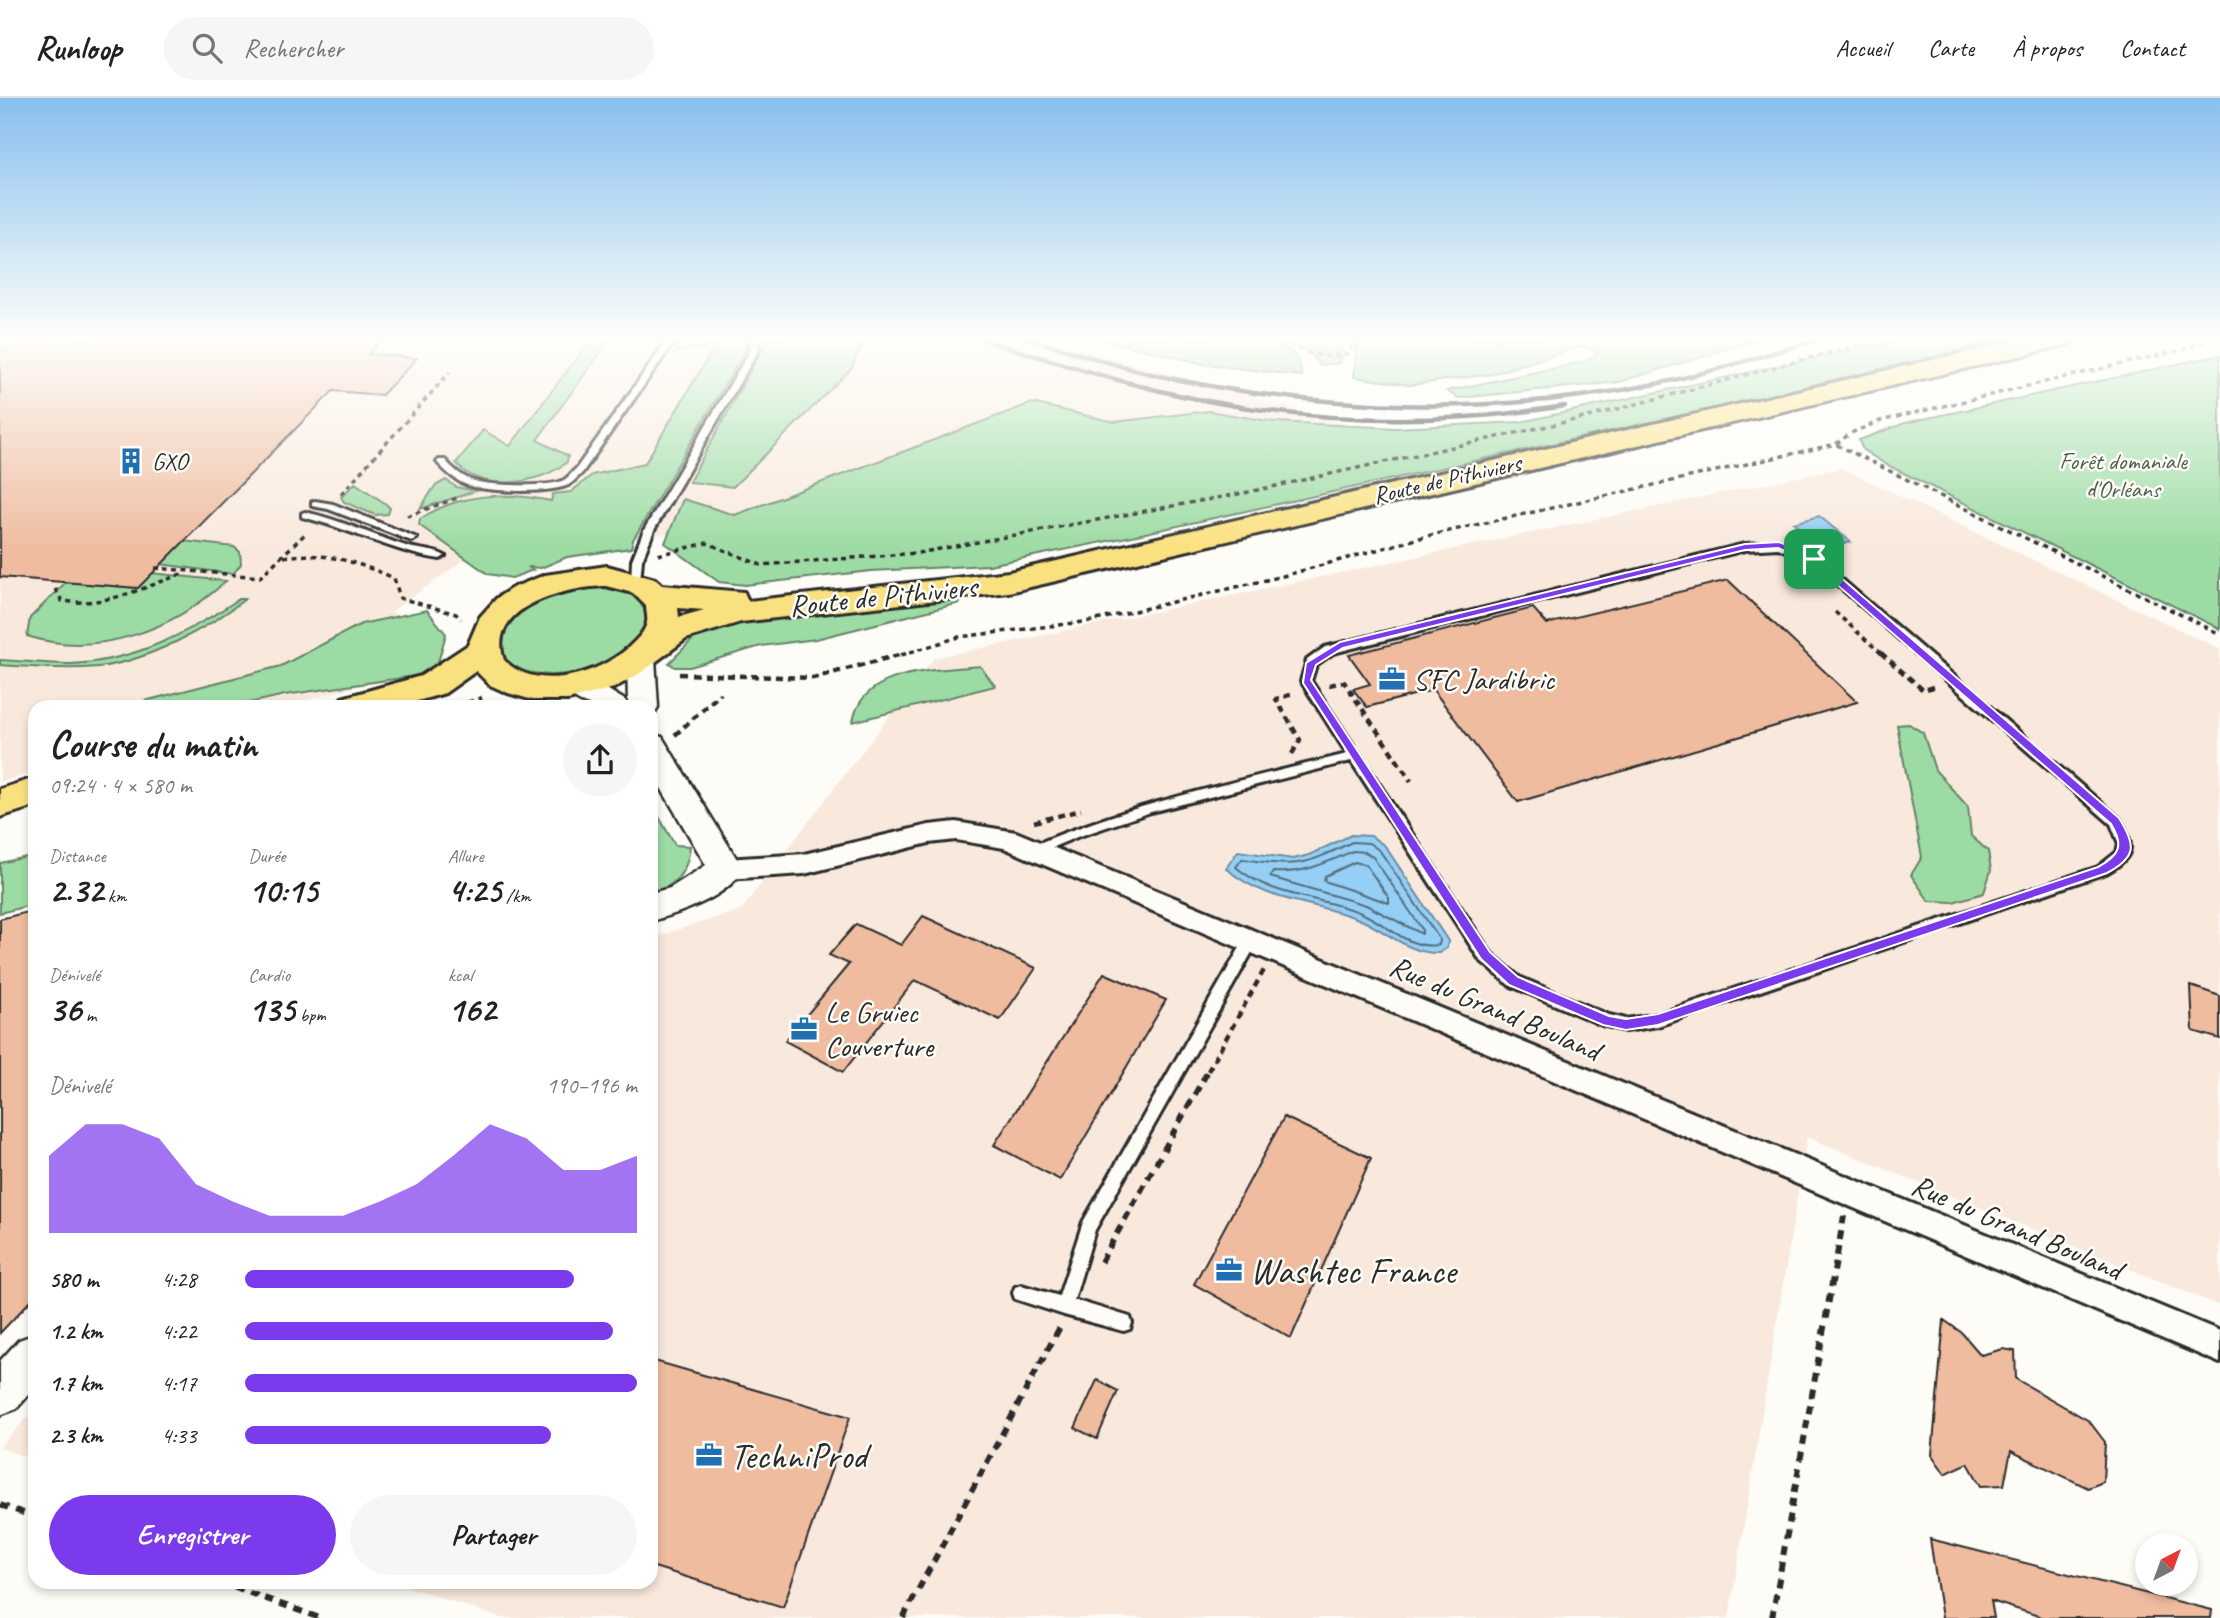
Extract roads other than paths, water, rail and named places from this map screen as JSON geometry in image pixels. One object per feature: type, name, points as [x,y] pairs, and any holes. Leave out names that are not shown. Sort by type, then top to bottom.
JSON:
[{"type":"main road","name":"Route de Pithiviers","points":[[495,690],[579,687],[613,676],[674,631],[727,614],[825,601],[976,588],[1099,562],[1159,545],[1753,409]]},
{"type":"main road","name":"Route de Pithiviers","points":[[484,650],[490,628],[498,615],[511,604],[543,586],[592,576],[642,579],[713,601],[826,586],[976,574],[1159,545]]},
{"type":"main road","points":[[642,579],[662,606],[664,619],[647,653]]},
{"type":"main road","points":[[379,700],[433,685],[484,650],[487,662],[496,673],[495,690],[452,700]]},
{"type":"main road","points":[[0,803],[28,794]]},
{"type":"main road","points":[[0,815],[28,809]]},
{"type":"street","points":[[644,700],[647,653]]},
{"type":"street","points":[[579,687],[602,700]]},
{"type":"street","points":[[658,905],[680,899],[726,869],[661,741]]},
{"type":"street","name":"Rue du Grand Bouland","points":[[726,869],[804,864],[929,834],[956,831],[1007,839],[1035,835],[1263,946],[2220,1348]]},
{"type":"street","points":[[0,1394],[28,1364]]},
{"type":"lane","points":[[442,462],[450,471],[469,483],[525,488],[566,483],[579,471],[623,409]]},
{"type":"lane","points":[[642,579],[649,530],[720,409]]},
{"type":"lane","points":[[315,504],[330,506],[412,538]]},
{"type":"lane","points":[[305,515],[336,521],[424,554],[440,556]]},
{"type":"lane","points":[[1764,543],[1798,551],[1814,559],[2115,821],[2125,836],[2126,850],[2118,862],[2045,890],[1642,1023],[1608,1021],[1529,989],[1499,970],[1485,956],[1354,756],[1306,681],[1311,663],[1340,646],[1764,543]]},
{"type":"lane","points":[[1035,835],[1072,833],[1354,756]]},
{"type":"lane","points":[[1064,1307],[1088,1227],[1263,946]]},
{"type":"lane","points":[[1021,1293],[1124,1323]]},
{"type":"water","points":[[1819,516],[1851,542],[1826,549],[1794,523]]},
{"type":"water","points":[[1351,835],[1371,836],[1385,846],[1448,941],[1447,948],[1439,953],[1417,950],[1361,920],[1273,895],[1241,880],[1226,868],[1238,851],[1293,859],[1309,855]]},
{"type":"railway","points":[[1254,409],[1383,419],[1428,419],[1543,409]]},
{"type":"place","name":"GXO","points":[[131,461]]},
{"type":"place","name":"SFC Jardibric","points":[[1392,679]]},
{"type":"place","name":"Le Gruiec Couverture","points":[[804,1029]]},
{"type":"place","name":"Washtec France","points":[[1229,1270]]},
{"type":"place","name":"TechniProd","points":[[709,1455]]},
{"type":"park label","name":"Forêt domaniale d'Orléans","points":[[2123,475]]}]
